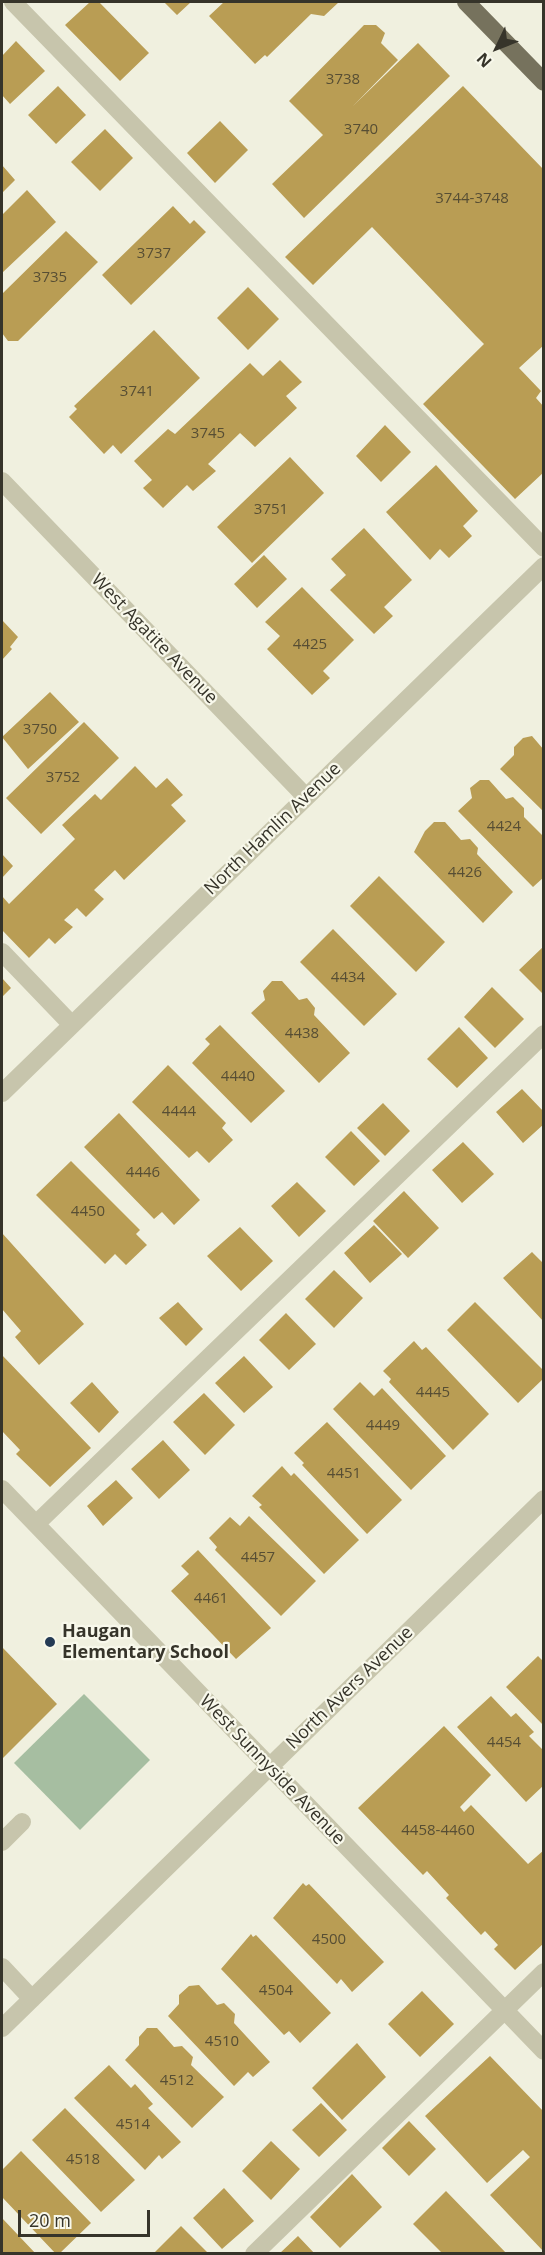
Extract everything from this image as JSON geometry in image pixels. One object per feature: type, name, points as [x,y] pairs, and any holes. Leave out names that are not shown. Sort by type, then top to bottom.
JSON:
[{"type":"main road","points":[[466,2],[543,82]]},
{"type":"street","points":[[13,2],[543,548]]},
{"type":"street","name":"West Agatite Avenue","points":[[2,481],[306,797]]},
{"type":"street","name":"North Hamlin Avenue","points":[[2,1093],[543,566]]},
{"type":"street","points":[[2,952],[72,1025]]},
{"type":"street","points":[[36,1524],[543,1034]]},
{"type":"street","name":"West Sunnyside Avenue","points":[[2,1489],[543,2051]]},
{"type":"street","name":"North Avers Avenue","points":[[2,2028],[543,1499]]},
{"type":"street","points":[[2,1842],[22,1822]]},
{"type":"street","points":[[2,1967],[32,1999]]},
{"type":"street","points":[[254,2253],[543,1972]]},
{"type":"green space","points":[[84,1694],[150,1760],[80,1830],[14,1763]]},
{"type":"building","points":[[90,2],[99,2],[149,53],[120,81],[65,25]]},
{"type":"building","points":[[164,2],[191,2],[177,15]]},
{"type":"building","points":[[224,2],[339,2],[324,16],[311,14],[267,57],[265,55],[255,64],[209,16]]},
{"type":"building","points":[[364,25],[376,25],[385,33],[381,43],[398,60],[353,106],[418,43],[450,76],[304,218],[272,184],[323,135],[289,101]]},
{"type":"building","points":[[16,41],[45,71],[10,104],[2,95],[2,56]]},
{"type":"building","points":[[58,86],[86,115],[56,144],[28,115]]},
{"type":"building","points":[[463,86],[544,170],[544,345],[519,368],[541,391],[536,398],[544,407],[544,472],[515,499],[423,404],[484,344],[372,227],[313,285],[285,257]]},
{"type":"building","points":[[220,121],[248,150],[215,183],[187,153]]},
{"type":"building","points":[[105,129],[133,158],[100,191],[71,162]]},
{"type":"building","points":[[2,165],[15,180],[2,193]]},
{"type":"building","points":[[27,190],[56,222],[2,273],[2,215]]},
{"type":"building","points":[[173,206],[190,224],[194,220],[206,232],[131,305],[102,275]]},
{"type":"building","points":[[66,231],[98,262],[18,341],[8,341],[2,333],[2,294]]},
{"type":"building","points":[[248,287],[279,319],[248,350],[217,318]]},
{"type":"building","points":[[154,330],[200,378],[121,454],[113,445],[104,454],[69,417],[77,409],[74,406]]},
{"type":"building","points":[[280,360],[302,382],[286,396],[297,408],[255,447],[240,433],[208,464],[216,471],[193,491],[187,485],[163,508],[143,488],[152,480],[134,461],[168,429],[175,434],[250,363],[263,376]]},
{"type":"building","points":[[385,425],[411,452],[381,482],[356,456]]},
{"type":"building","points":[[290,457],[324,493],[252,563],[217,527]]},
{"type":"building","points":[[436,465],[478,511],[463,526],[472,536],[449,558],[440,549],[430,560],[386,512]]},
{"type":"building","points":[[364,528],[412,580],[384,607],[393,616],[374,634],[330,590],[346,575],[331,559]]},
{"type":"building","points":[[264,555],[287,579],[257,608],[234,584]]},
{"type":"building","points":[[302,587],[354,640],[323,671],[330,678],[312,695],[267,649],[280,636],[265,622]]},
{"type":"building","points":[[2,620],[18,637],[10,647],[12,649],[2,660]]},
{"type":"building","points":[[50,692],[79,722],[28,769],[2,737]]},
{"type":"building","points":[[84,722],[119,758],[41,834],[6,798]]},
{"type":"building","points":[[532,736],[544,750],[544,812],[500,769],[514,755],[514,747],[523,738]]},
{"type":"building","points":[[135,766],[156,788],[167,778],[183,795],[171,805],[186,821],[124,880],[115,870],[94,890],[104,899],[86,917],[77,908],[64,920],[73,927],[55,944],[49,938],[29,958],[2,930],[2,896],[9,904],[75,839],[62,825],[95,794],[101,800]]},
{"type":"building","points":[[480,780],[489,780],[506,799],[513,797],[524,808],[524,817],[544,837],[544,877],[533,887],[458,811],[472,798],[470,788]]},
{"type":"building","points":[[434,822],[445,822],[461,840],[470,839],[478,848],[477,854],[513,892],[483,923],[414,852],[425,831]]},
{"type":"building","points":[[2,854],[13,866],[2,878]]},
{"type":"building","points":[[379,876],[445,942],[416,972],[350,906]]},
{"type":"building","points":[[333,929],[397,994],[364,1026],[300,962]]},
{"type":"building","points":[[544,946],[544,995],[519,970]]},
{"type":"building","points":[[2,978],[11,988],[2,997]]},
{"type":"building","points":[[272,981],[282,981],[299,1000],[307,998],[315,1008],[314,1015],[350,1053],[319,1083],[251,1013],[265,1000],[263,991]]},
{"type":"building","points":[[492,987],[524,1019],[495,1048],[464,1017]]},
{"type":"building","points":[[220,1025],[285,1091],[251,1123],[192,1063],[210,1044],[205,1039]]},
{"type":"building","points":[[459,1027],[488,1058],[457,1088],[427,1059]]},
{"type":"building","points":[[168,1065],[226,1123],[222,1128],[233,1140],[209,1163],[197,1151],[189,1158],[132,1102]]},
{"type":"building","points":[[522,1089],[544,1112],[544,1124],[523,1143],[496,1112]]},
{"type":"building","points":[[383,1103],[410,1131],[385,1156],[357,1128]]},
{"type":"building","points":[[119,1113],[200,1200],[174,1225],[162,1212],[154,1219],[84,1147]]},
{"type":"building","points":[[351,1131],[380,1161],[354,1186],[325,1157]]},
{"type":"building","points":[[463,1142],[494,1174],[462,1203],[432,1170]]},
{"type":"building","points":[[71,1161],[140,1230],[136,1234],[147,1245],[126,1265],[115,1254],[105,1264],[36,1195]]},
{"type":"building","points":[[297,1182],[326,1211],[299,1237],[271,1206]]},
{"type":"building","points":[[404,1191],[439,1228],[408,1258],[373,1221]]},
{"type":"building","points":[[374,1225],[402,1254],[370,1283],[344,1253]]},
{"type":"building","points":[[240,1227],[273,1261],[241,1291],[207,1256]]},
{"type":"building","points":[[2,1233],[84,1324],[39,1365],[15,1337],[21,1331],[2,1309]]},
{"type":"building","points":[[532,1252],[544,1264],[544,1322],[503,1278]]},
{"type":"building","points":[[334,1270],[363,1298],[334,1328],[305,1299]]},
{"type":"building","points":[[178,1302],[203,1329],[186,1346],[159,1318]]},
{"type":"building","points":[[475,1302],[544,1371],[544,1378],[518,1403],[447,1330]]},
{"type":"building","points":[[286,1313],[316,1344],[289,1370],[259,1340]]},
{"type":"building","points":[[414,1341],[422,1350],[426,1347],[489,1414],[453,1450],[389,1382],[391,1379],[383,1371]]},
{"type":"building","points":[[2,1355],[91,1448],[50,1487],[16,1454],[20,1450],[2,1431]]},
{"type":"building","points":[[244,1356],[273,1387],[244,1413],[215,1383]]},
{"type":"building","points":[[92,1382],[119,1412],[99,1433],[70,1403]]},
{"type":"building","points":[[360,1382],[374,1396],[382,1388],[446,1456],[411,1490],[333,1409]]},
{"type":"building","points":[[204,1393],[235,1425],[205,1455],[173,1422]]},
{"type":"building","points":[[327,1422],[402,1500],[367,1534],[302,1465],[304,1463],[294,1453]]},
{"type":"building","points":[[163,1440],[190,1470],[159,1499],[131,1469]]},
{"type":"building","points":[[282,1466],[291,1476],[294,1473],[359,1540],[324,1574],[259,1507],[262,1505],[252,1496]]},
{"type":"building","points":[[116,1480],[133,1498],[103,1526],[87,1506]]},
{"type":"building","points":[[249,1516],[316,1581],[281,1616],[215,1550],[217,1547],[209,1538],[230,1517],[240,1526]]},
{"type":"building","points":[[198,1550],[271,1628],[236,1659],[171,1591],[189,1574],[181,1566]]},
{"type":"building","points":[[2,1647],[57,1704],[2,1759]]},
{"type":"building","points":[[538,1656],[544,1662],[544,1726],[506,1687]]},
{"type":"building","points":[[491,1696],[511,1717],[516,1713],[534,1732],[529,1736],[544,1751],[544,1785],[526,1802],[457,1727]]},
{"type":"building","points":[[444,1726],[491,1775],[460,1807],[464,1812],[471,1805],[528,1864],[544,1850],[544,1943],[515,1970],[494,1949],[498,1945],[485,1931],[481,1935],[446,1898],[449,1895],[427,1871],[423,1875],[358,1808]]},
{"type":"building","points":[[303,1883],[306,1886],[309,1884],[384,1962],[352,1992],[341,1979],[337,1984],[273,1918]]},
{"type":"building","points":[[251,1934],[253,1937],[256,1935],[331,2013],[300,2043],[289,2031],[284,2035],[221,1969]]},
{"type":"building","points":[[199,1985],[217,2005],[224,2003],[235,2014],[234,2023],[270,2062],[253,2077],[248,2072],[234,2086],[168,2016],[179,2004],[179,1995],[189,1986]]},
{"type":"building","points":[[422,1991],[454,2024],[420,2057],[388,2024]]},
{"type":"building","points":[[147,2028],[157,2028],[174,2047],[182,2046],[193,2057],[191,2065],[224,2097],[192,2128],[125,2060],[139,2045],[139,2037]]},
{"type":"building","points":[[357,2043],[386,2077],[342,2120],[312,2088]]},
{"type":"building","points":[[490,2056],[544,2112],[544,2252],[490,2195],[530,2157],[523,2150],[487,2183],[425,2116]]},
{"type":"building","points":[[109,2065],[131,2088],[135,2084],[153,2104],[148,2108],[181,2142],[162,2159],[159,2155],[145,2170],[74,2098]]},
{"type":"building","points":[[321,2103],[347,2130],[319,2157],[292,2130]]},
{"type":"building","points":[[65,2108],[135,2180],[101,2212],[32,2140]]},
{"type":"building","points":[[409,2121],[436,2149],[409,2176],[382,2148]]},
{"type":"building","points":[[271,2141],[300,2169],[271,2200],[242,2171]]},
{"type":"building","points":[[21,2151],[91,2223],[59,2254],[56,2254],[2,2197],[2,2170]]},
{"type":"building","points":[[352,2174],[382,2207],[340,2248],[310,2217]]},
{"type":"building","points":[[224,2188],[254,2221],[222,2249],[193,2218]]},
{"type":"building","points":[[446,2191],[507,2254],[443,2254],[413,2224]]},
{"type":"building","points":[[2,2218],[36,2254],[2,2254]]},
{"type":"building","points":[[181,2226],[209,2254],[153,2254]]},
{"type":"building","points":[[298,2236],[315,2254],[279,2254]]},
{"type":"place","name":"Haugan Elementary School","points":[[50,1642]]}]
